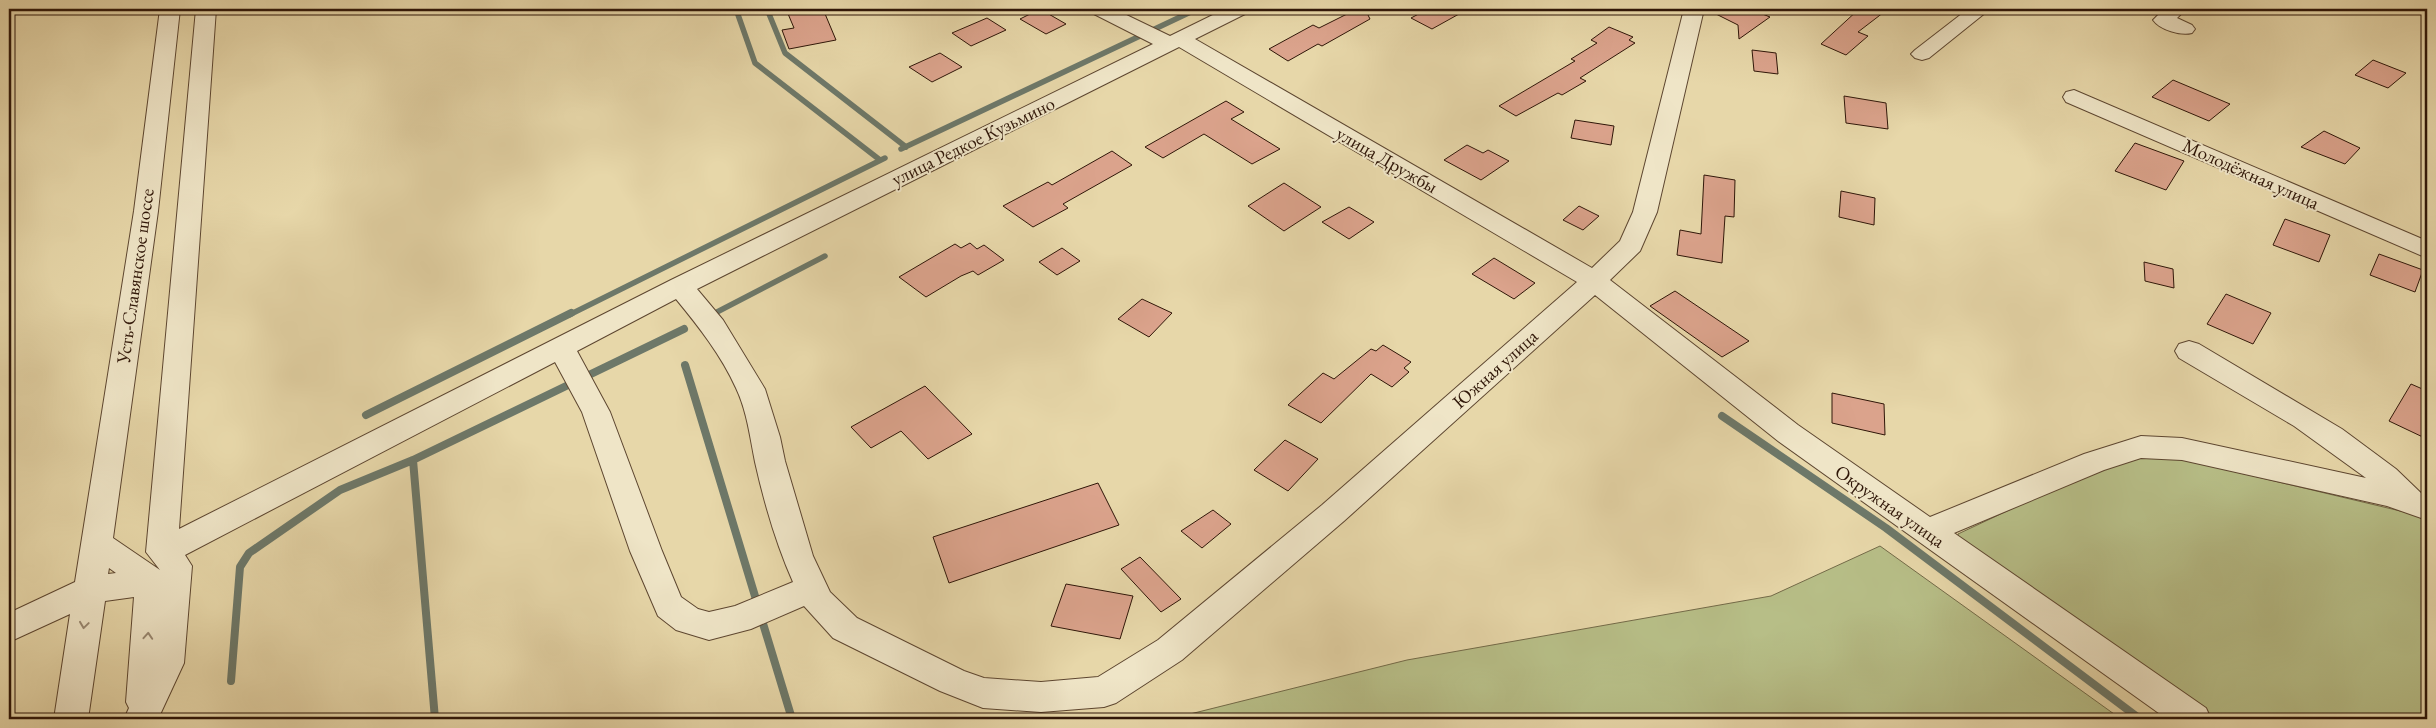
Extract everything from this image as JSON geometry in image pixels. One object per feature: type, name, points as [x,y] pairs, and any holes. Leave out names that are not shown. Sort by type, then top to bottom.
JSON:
[{"type":"street","name":"Усть-Славянское шоссе","points":[[71,719],[88,590],[146,211],[170,9]]},
{"type":"street","points":[[157,566],[206,9]]},
{"type":"street","name":"улица Дружбы","points":[[1099,9],[1175,42],[1594,281]]},
{"type":"street","name":"улица Редкое Кузьмино","points":[[9,628],[88,590],[157,566],[561,347],[1240,9]]},
{"type":"street","name":"Южная улица","points":[[684,285],[733,356],[751,389],[766,438],[770,461],[796,556],[818,601],[845,628],[952,681],[983,693],[1041,697],[1104,692],[1170,650],[1333,513],[1594,281],[1631,245],[1645,212],[1694,9]]},
{"type":"street","points":[[1922,54],[1980,9]]},
{"type":"street","points":[[2176,9],[2163,20],[2185,29]]},
{"type":"street","name":"Молодёжная улица","points":[[2074,97],[2427,250]]},
{"type":"street","name":"Окружная улица","points":[[1594,281],[1788,434],[2194,719]]},
{"type":"street","points":[[561,347],[596,412],[646,551],[669,606],[688,620],[709,626],[739,619],[812,588]]},
{"type":"street","points":[[2189,351],[2338,438],[2421,506]]},
{"type":"street","points":[[1927,531],[2094,462],[2141,447],[2182,449],[2389,495],[2421,506]]},
{"type":"street","points":[[96,542],[157,566],[176,566],[167,663],[142,718]]},
{"type":"green space","points":[[2158,456],[2182,459],[2413,514],[2427,519],[2427,719],[2205,719],[1978,561],[1959,544],[1958,534],[2105,465],[2120,459]]},
{"type":"green space","points":[[1880,546],[2121,719],[1170,719],[1407,660],[1771,596]]},
{"type":"building","points":[[786,9],[823,9],[836,40],[789,49],[782,30],[794,28]]},
{"type":"building","points":[[1040,9],[1066,24],[1046,34],[1020,19]]},
{"type":"building","points":[[1357,9],[1365,9],[1370,19],[1322,46],[1318,44],[1288,61],[1269,49],[1313,25],[1319,28]]},
{"type":"building","points":[[1428,9],[1468,9],[1432,29],[1411,18]]},
{"type":"building","points":[[1706,9],[1750,9],[1770,17],[1739,39],[1738,25]]},
{"type":"building","points":[[1859,9],[1888,9],[1858,32],[1868,36],[1846,55],[1821,44]]},
{"type":"building","points":[[987,18],[1006,30],[971,46],[952,33]]},
{"type":"building","points":[[1609,27],[1633,37],[1629,40],[1635,43],[1580,78],[1586,81],[1562,95],[1558,93],[1516,116],[1499,106],[1575,61],[1571,59],[1597,43],[1591,40]]},
{"type":"building","points":[[1752,50],[1776,53],[1778,74],[1754,71]]},
{"type":"building","points":[[940,53],[962,67],[932,82],[909,67]]},
{"type":"building","points":[[2373,60],[2406,73],[2388,88],[2355,75]]},
{"type":"building","points":[[2173,80],[2230,104],[2209,121],[2152,97]]},
{"type":"building","points":[[1844,96],[1886,103],[1888,129],[1846,123]]},
{"type":"building","points":[[1226,101],[1244,112],[1231,119],[1280,149],[1252,164],[1204,134],[1163,158],[1145,147]]},
{"type":"building","points":[[1575,120],[1614,126],[1611,145],[1571,138]]},
{"type":"building","points":[[2324,131],[2360,148],[2345,164],[2301,147]]},
{"type":"building","points":[[2135,143],[2184,161],[2166,190],[2115,171]]},
{"type":"building","points":[[1467,145],[1483,153],[1488,150],[1509,161],[1481,180],[1444,160]]},
{"type":"building","points":[[1112,151],[1132,165],[1063,204],[1068,208],[1033,227],[1003,206],[1048,182],[1052,185]]},
{"type":"building","points":[[1704,175],[1735,180],[1734,217],[1725,216],[1722,263],[1677,255],[1680,230],[1701,234]]},
{"type":"building","points":[[1284,183],[1321,207],[1284,231],[1248,206]]},
{"type":"building","points":[[1841,191],[1875,198],[1874,225],[1839,217]]},
{"type":"building","points":[[1579,206],[1599,216],[1583,230],[1563,220]]},
{"type":"building","points":[[1349,207],[1374,222],[1349,239],[1322,222]]},
{"type":"building","points":[[2285,219],[2330,235],[2319,262],[2273,245]]},
{"type":"building","points":[[970,243],[977,249],[984,245],[1004,260],[978,275],[973,271],[961,276],[926,297],[899,277],[955,244],[961,248]]},
{"type":"building","points":[[1062,248],[1080,261],[1057,275],[1039,262]]},
{"type":"building","points":[[2379,254],[2423,270],[2415,292],[2370,275]]},
{"type":"building","points":[[1494,258],[1535,283],[1514,299],[1472,274]]},
{"type":"building","points":[[2144,262],[2173,269],[2174,288],[2145,281]]},
{"type":"building","points":[[1675,291],[1749,341],[1722,357],[1650,306]]},
{"type":"building","points":[[2226,294],[2271,313],[2253,344],[2207,324]]},
{"type":"building","points":[[1142,299],[1172,313],[1149,337],[1118,319]]},
{"type":"building","points":[[1383,345],[1411,362],[1404,368],[1409,372],[1392,387],[1371,374],[1321,423],[1288,405],[1323,373],[1334,379],[1371,349],[1376,351]]},
{"type":"building","points":[[2411,384],[2427,391],[2427,439],[2389,421]]},
{"type":"building","points":[[925,386],[972,434],[928,459],[901,431],[871,448],[851,427]]},
{"type":"building","points":[[1832,393],[1884,404],[1885,435],[1832,423]]},
{"type":"building","points":[[1285,440],[1318,459],[1288,491],[1254,470]]},
{"type":"building","points":[[1098,483],[1119,525],[949,583],[933,537]]},
{"type":"building","points":[[1213,510],[1231,524],[1202,548],[1181,531]]},
{"type":"building","points":[[1140,557],[1181,599],[1161,612],[1121,569]]},
{"type":"building","points":[[1066,584],[1133,596],[1120,639],[1051,626]]},
{"type":"waterway","points":[[736,9],[755,63],[880,160]]},
{"type":"waterway","points":[[767,9],[785,53],[906,147]]},
{"type":"waterway","points":[[906,147],[1197,9]]},
{"type":"waterway","points":[[901,149],[906,147]]},
{"type":"waterway","points":[[569,315],[885,158]]},
{"type":"waterway","points":[[717,312],[825,256]]},
{"type":"waterway","points":[[366,415],[571,313]]},
{"type":"waterway","points":[[413,460],[684,329]]},
{"type":"waterway","points":[[685,365],[758,606]]},
{"type":"waterway","points":[[1722,416],[1886,528],[2140,719]]},
{"type":"waterway","points":[[231,681],[240,567],[249,553],[340,490],[413,460]]},
{"type":"waterway","points":[[413,460],[435,719]]},
{"type":"waterway","points":[[761,617],[792,719]]}]
